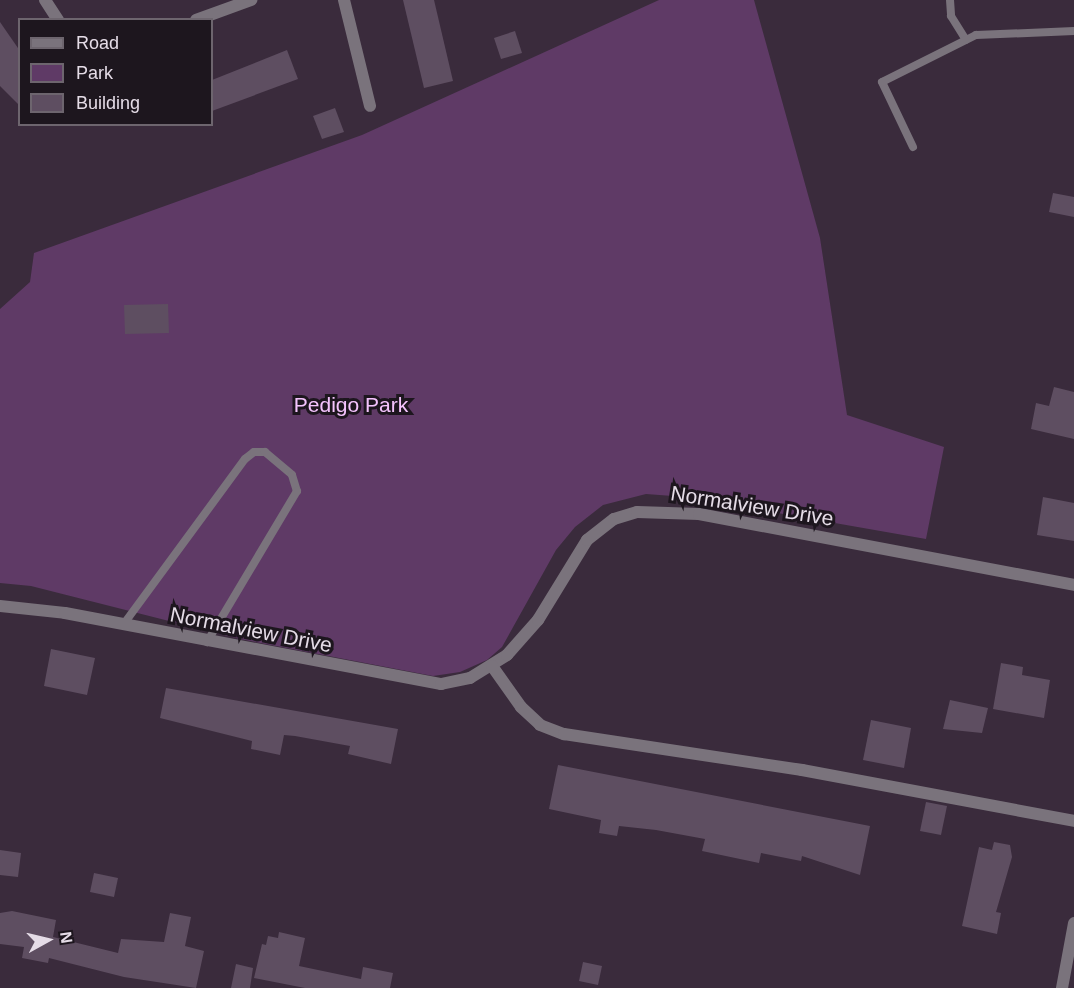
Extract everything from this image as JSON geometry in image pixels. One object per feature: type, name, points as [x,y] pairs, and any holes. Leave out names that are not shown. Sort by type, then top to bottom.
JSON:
[{"type":"street","points":[[45,0],[57,18]]},
{"type":"street","points":[[202,18],[251,0]]},
{"type":"street","points":[[344,0],[370,106]]},
{"type":"street","name":"Normalview Drive","points":[[0,606],[123,625],[431,683],[460,681],[492,666],[531,630],[587,540],[614,519],[637,512],[699,514],[1074,585]]},
{"type":"street","points":[[492,666],[521,707],[540,724],[564,734],[802,770],[1074,821]]},
{"type":"street","points":[[1062,988],[1074,923]]},
{"type":"lane","points":[[950,0],[951,16],[966,40]]},
{"type":"lane","points":[[913,147],[882,82],[976,35],[1074,31]]},
{"type":"lane","points":[[123,625],[245,459],[254,452],[264,452],[292,475],[297,491],[207,642]]},
{"type":"green space","name":"Pedigo Park","points":[[659,0],[754,0],[820,238],[847,415],[944,447],[926,539],[686,497],[646,494],[603,505],[575,527],[556,550],[502,647],[487,660],[460,672],[433,676],[240,639],[31,586],[0,583],[0,309],[30,282],[34,253],[362,135]]},
{"type":"building","points":[[403,0],[434,0],[453,81],[424,88]]},
{"type":"building","points":[[0,22],[18,48],[18,104],[0,86]]},
{"type":"building","points":[[515,31],[522,53],[501,59],[494,38]]},
{"type":"building","points":[[287,50],[298,79],[213,111],[213,80]]},
{"type":"building","points":[[335,108],[344,132],[322,139],[313,116]]},
{"type":"building","points":[[1053,193],[1074,197],[1074,217],[1049,212]]},
{"type":"building","points":[[168,304],[169,333],[125,334],[124,305]]},
{"type":"building","points":[[1054,387],[1074,392],[1074,439],[1031,429],[1036,403],[1049,406]]},
{"type":"building","points":[[1043,497],[1074,503],[1074,541],[1037,535]]},
{"type":"building","points":[[51,649],[95,658],[87,695],[44,686]]},
{"type":"building","points":[[1001,663],[1023,667],[1022,675],[1050,680],[1044,718],[993,709]]},
{"type":"building","points":[[166,688],[398,729],[391,764],[348,754],[350,746],[295,736],[284,735],[280,755],[251,749],[252,741],[160,718]]},
{"type":"building","points":[[950,700],[988,708],[982,733],[943,729]]},
{"type":"building","points":[[871,720],[911,728],[904,768],[863,760]]},
{"type":"building","points":[[558,765],[870,826],[860,875],[802,856],[801,861],[761,853],[759,863],[702,851],[705,839],[656,830],[619,826],[617,836],[599,833],[601,820],[549,809]]},
{"type":"building","points":[[926,802],[947,806],[941,835],[920,831]]},
{"type":"building","points":[[994,842],[1010,845],[1012,857],[996,912],[1001,913],[997,934],[962,926],[979,847],[992,850]]},
{"type":"building","points":[[0,850],[21,853],[18,877],[0,875]]},
{"type":"building","points":[[94,873],[118,878],[114,897],[90,892]]},
{"type":"building","points":[[12,911],[56,920],[53,937],[118,953],[121,939],[164,942],[170,913],[191,917],[185,946],[204,951],[196,988],[124,977],[49,958],[48,963],[22,958],[24,947],[0,944],[0,913]]},
{"type":"building","points":[[279,932],[305,938],[299,966],[361,979],[363,967],[393,973],[390,988],[305,988],[254,978],[262,944],[266,945],[268,936],[278,938]]},
{"type":"building","points":[[583,962],[602,966],[598,985],[579,981]]},
{"type":"building","points":[[236,964],[253,968],[250,988],[231,988]]}]
